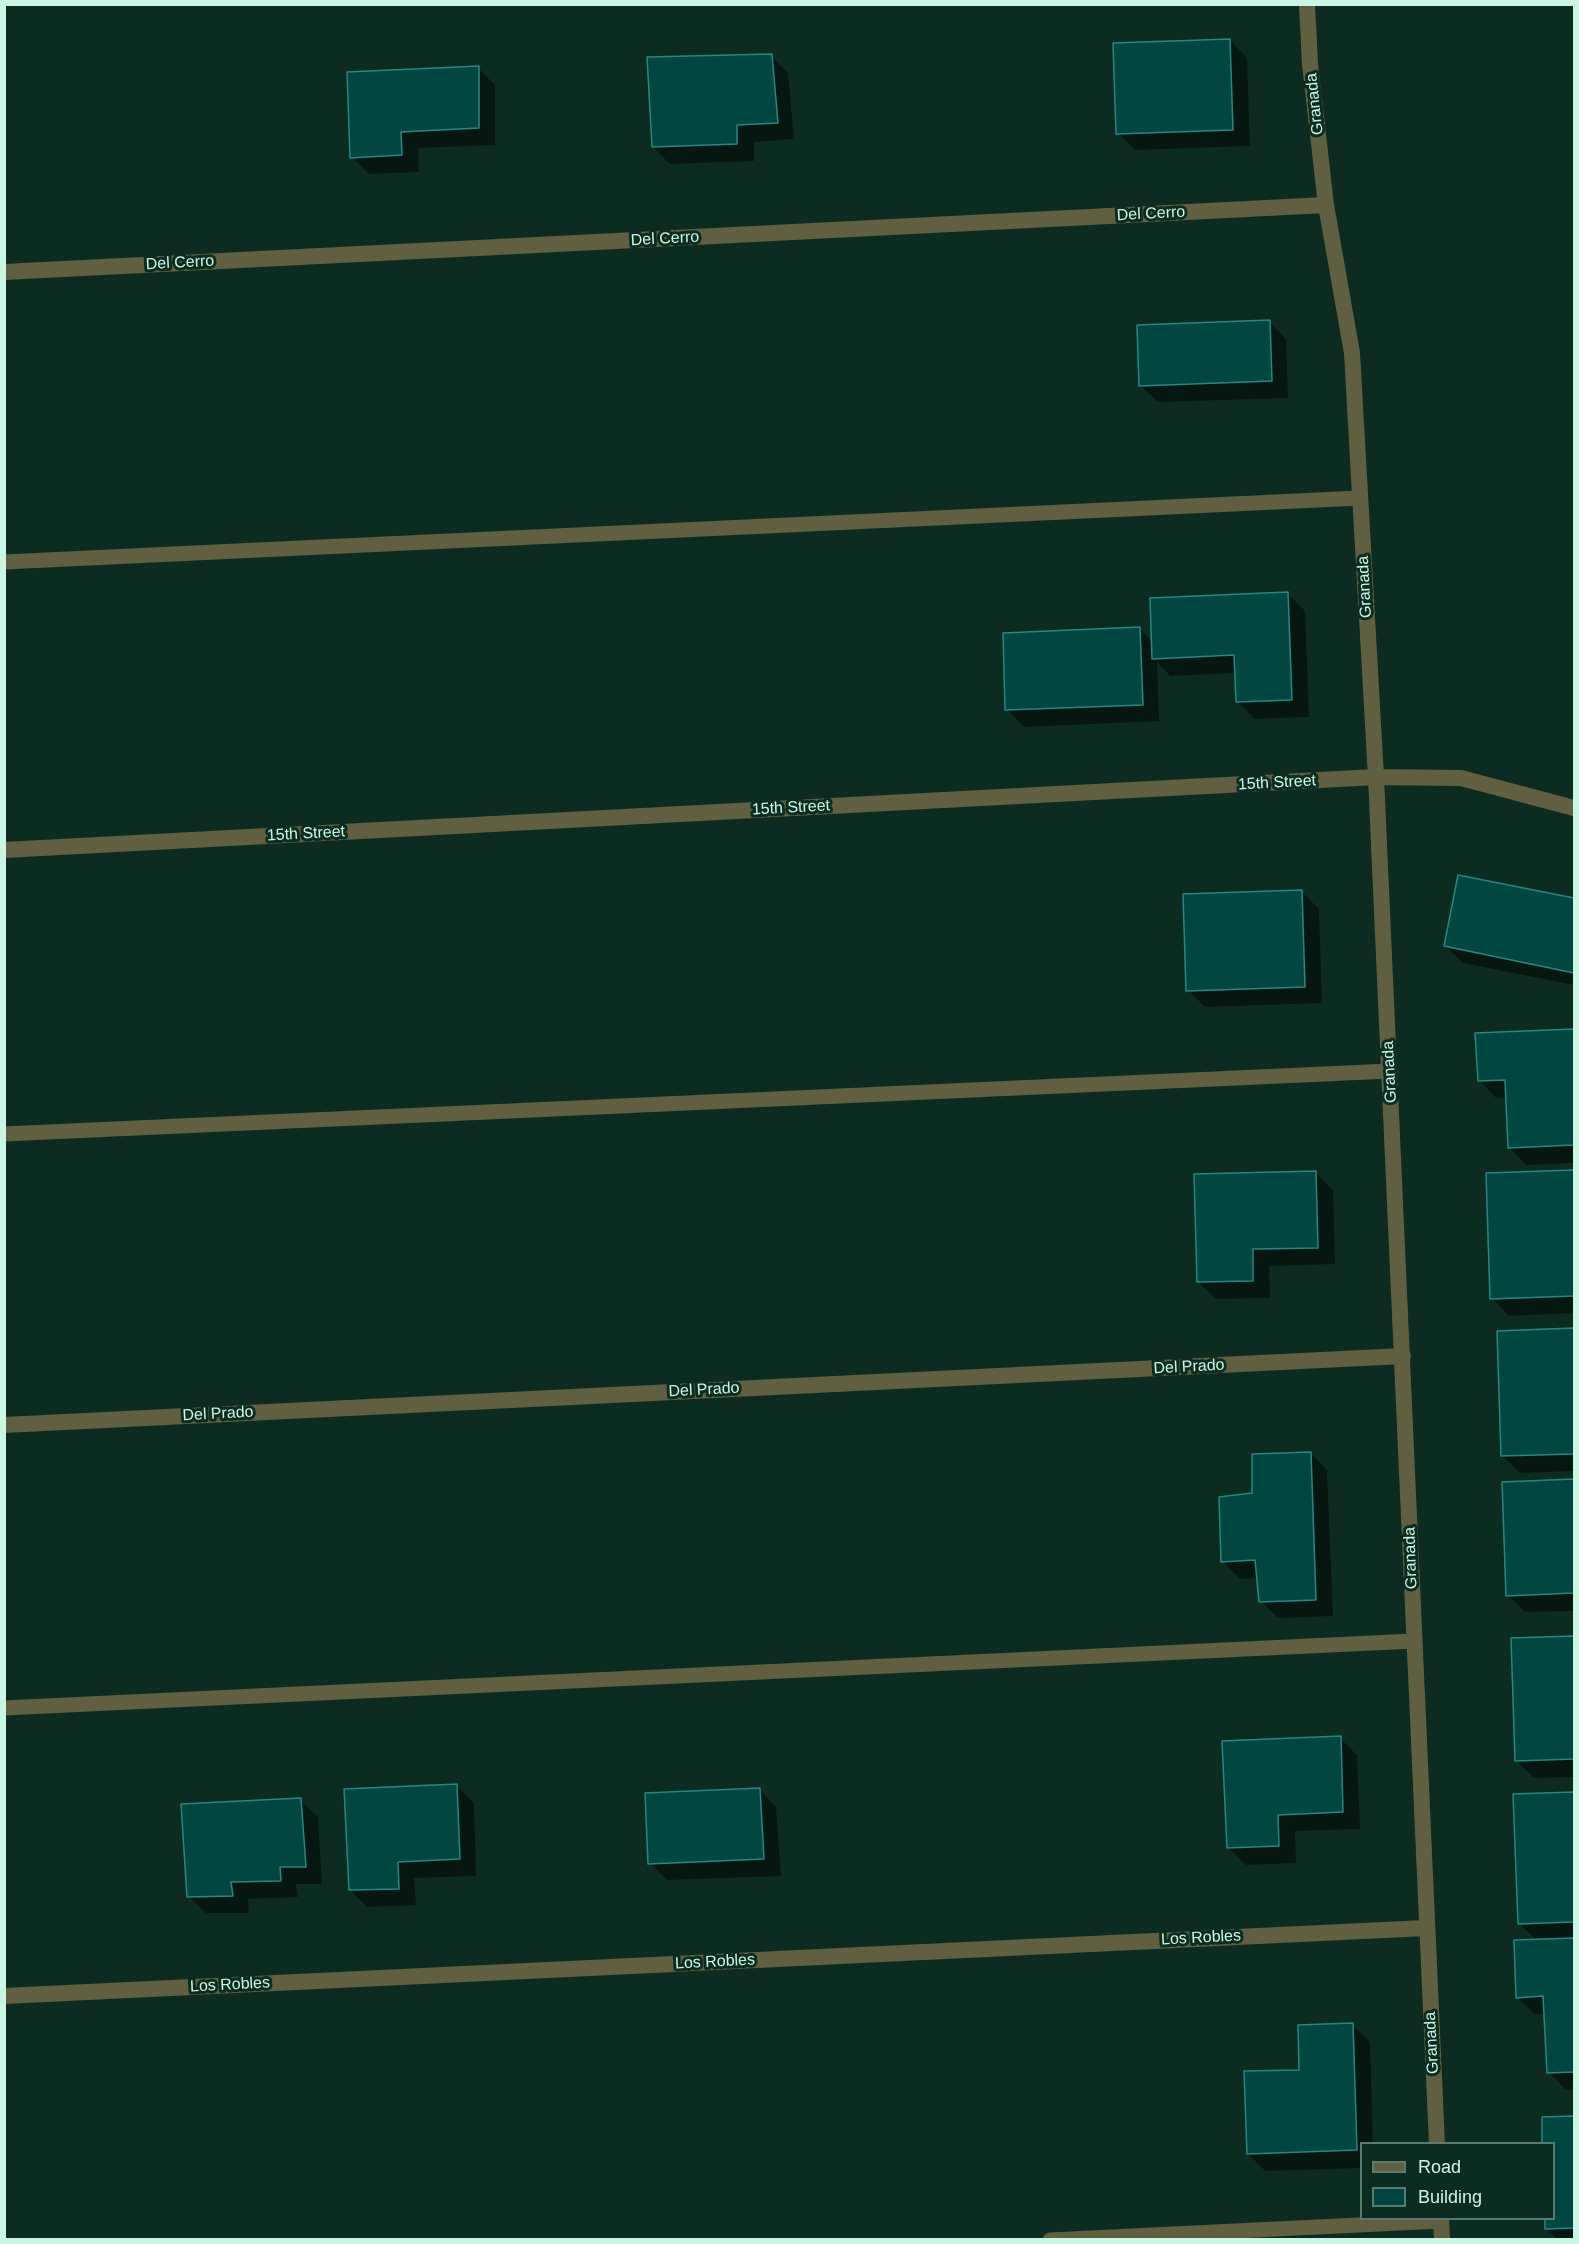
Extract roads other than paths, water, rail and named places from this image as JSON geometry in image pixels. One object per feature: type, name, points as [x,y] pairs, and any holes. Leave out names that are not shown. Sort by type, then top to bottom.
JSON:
[{"type":"street","name":"Granada","points":[[1307,4],[1310,64],[1326,205],[1352,353],[1377,777],[1437,2142]]},
{"type":"street","name":"Del Cerro","points":[[4,272],[1326,205]]},
{"type":"street","name":"15th Street","points":[[4,850],[1377,777],[1461,778],[1575,808]]},
{"type":"street","name":"Del Prado","points":[[4,1425],[1403,1356]]},
{"type":"street","name":"Los Robles","points":[[4,1996],[1426,1928]]},
{"type":"street","points":[[1441,2220],[1442,2240]]},
{"type":"lane","points":[[4,562],[1360,498]]},
{"type":"lane","points":[[4,1134],[1390,1071]]},
{"type":"lane","points":[[4,1708],[1414,1641]]},
{"type":"lane","points":[[1050,2240],[1441,2220]]}]
